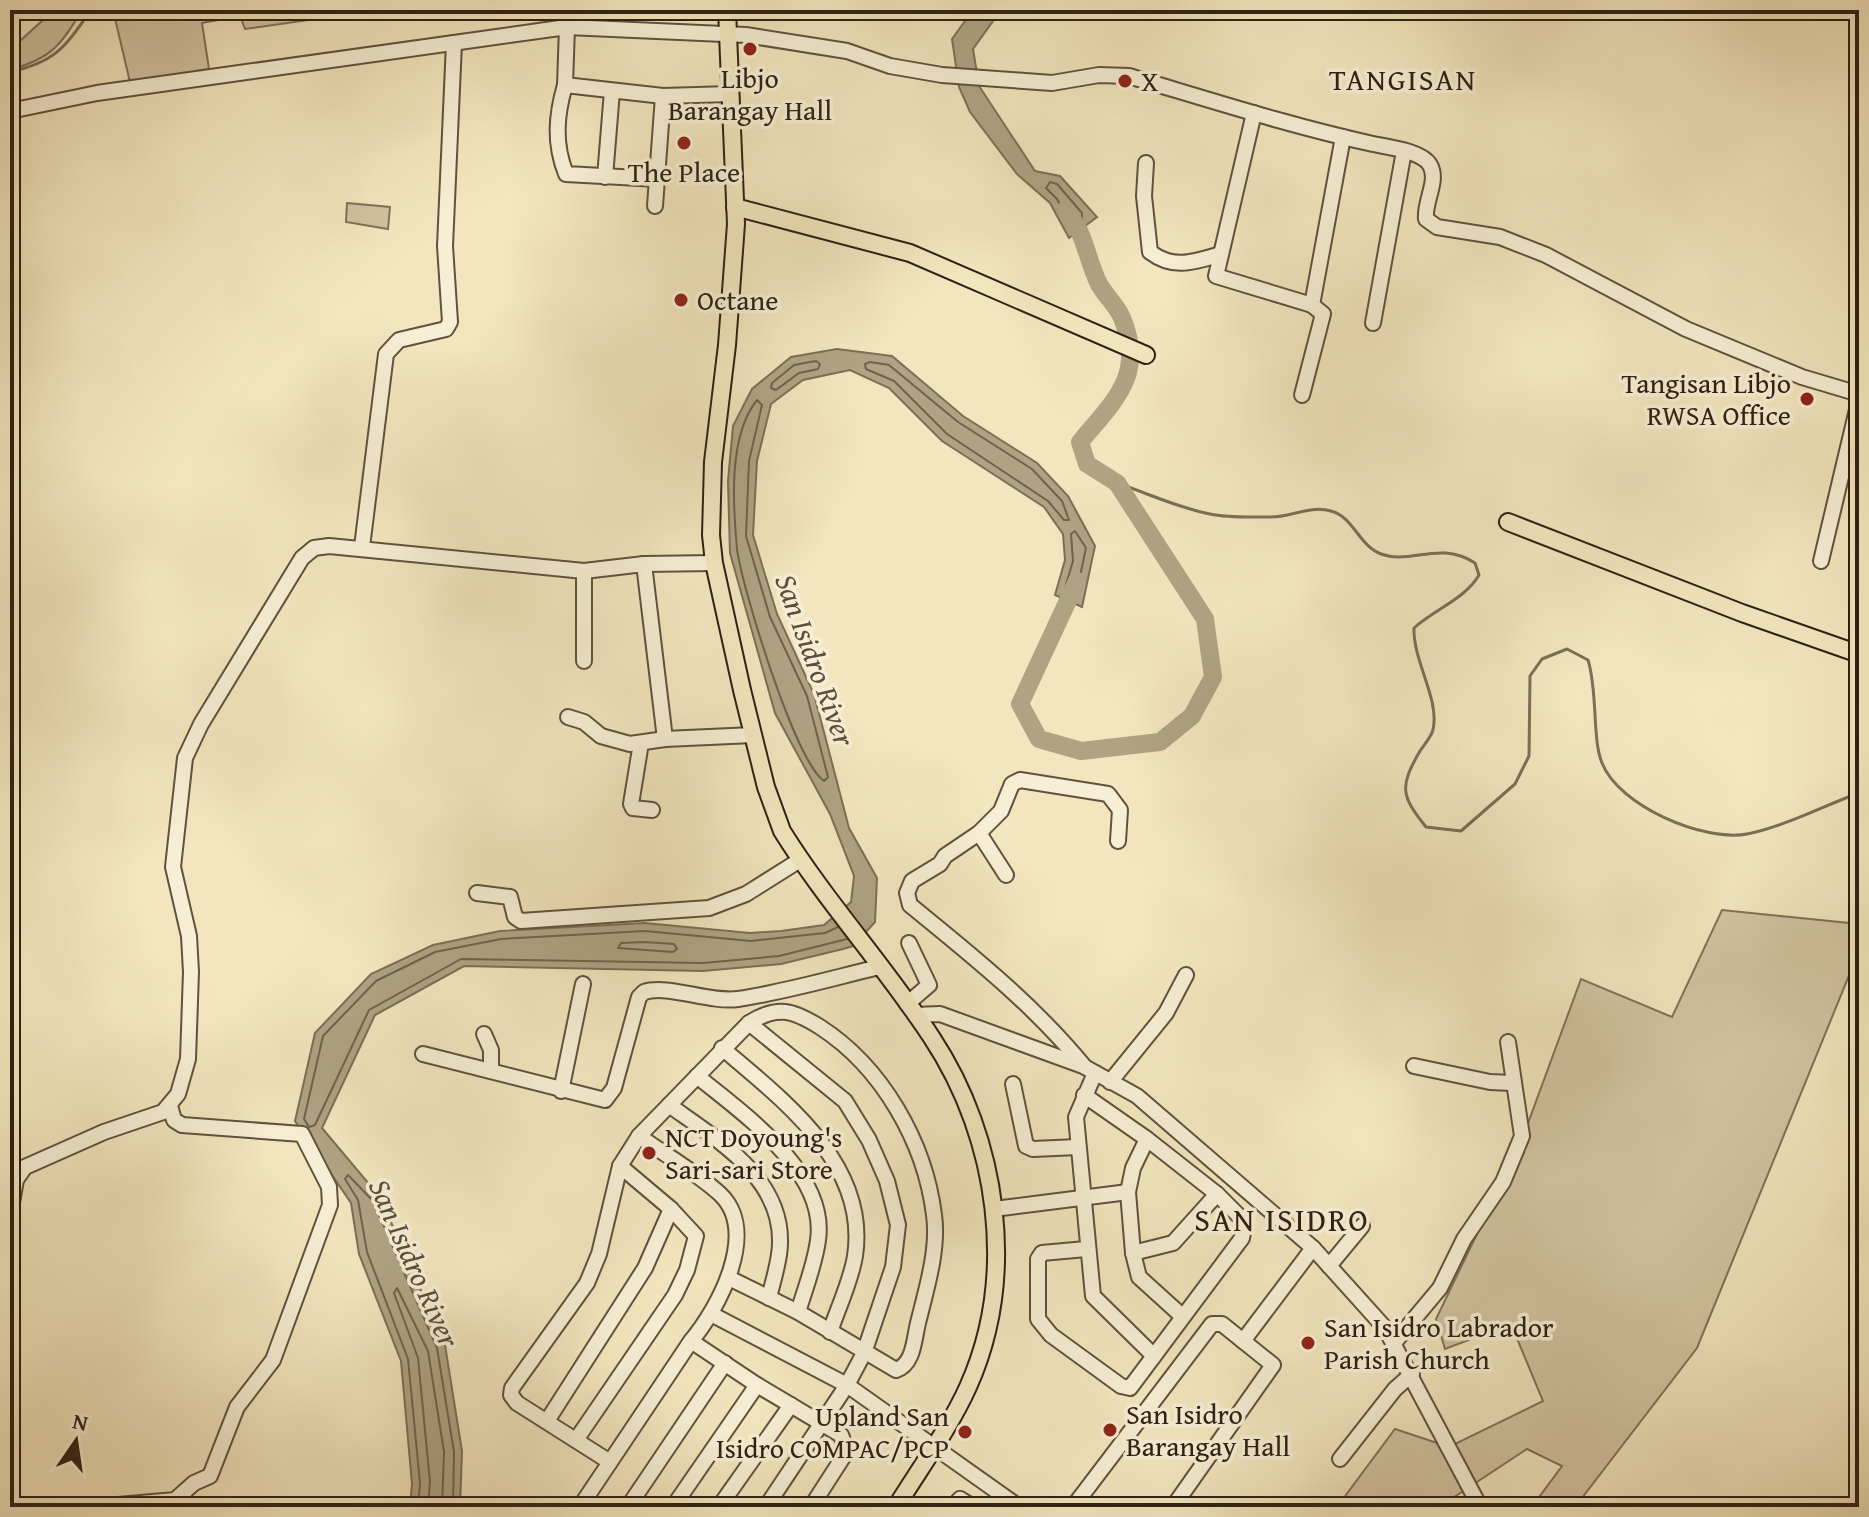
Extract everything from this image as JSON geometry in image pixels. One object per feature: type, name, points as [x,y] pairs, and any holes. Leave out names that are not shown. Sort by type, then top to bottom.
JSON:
[{"type":"main road","points":[[727,10],[735,207],[727,345],[710,503],[714,563],[753,735],[782,831],[946,1060],[973,1117],[994,1209],[996,1273],[986,1332],[968,1386],[896,1507]]},
{"type":"main road","points":[[735,207],[910,253],[1146,355]]},
{"type":"main road","points":[[1508,522],[1742,613],[1859,654]]},
{"type":"street","points":[[567,27],[565,85],[556,132],[557,153],[566,174],[657,179]]},
{"type":"street","points":[[10,111],[97,93],[567,27],[727,34],[847,51],[890,66],[942,75],[1041,83],[1107,75],[1129,76],[1425,159],[1431,167],[1433,181],[1425,206],[1426,219],[1437,227],[1500,237],[1546,255],[1686,329],[1802,377],[1859,394]]},
{"type":"street","points":[[362,547],[386,354],[399,340],[446,329],[450,322],[445,246],[454,43]]},
{"type":"street","points":[[565,85],[663,96],[731,94]]},
{"type":"street","points":[[605,177],[612,91]]},
{"type":"street","points":[[655,206],[663,96]]},
{"type":"street","points":[[1254,113],[1216,276],[1312,305],[1323,314],[1302,395]]},
{"type":"street","points":[[1312,305],[1343,137]]},
{"type":"street","points":[[1373,323],[1404,151]]},
{"type":"street","points":[[1146,163],[1144,211],[1150,252],[1161,260],[1183,265],[1221,254]]},
{"type":"street","points":[[1821,561],[1859,401]]},
{"type":"street","points":[[10,1214],[16,1180],[25,1167],[170,1106],[178,1094],[188,1059],[191,952],[173,867],[185,758],[201,724],[302,558],[314,548],[329,546],[584,571],[644,564],[714,563]]},
{"type":"street","points":[[644,564],[665,739]]},
{"type":"street","points":[[584,571],[584,661]]},
{"type":"street","points":[[568,717],[610,740],[641,743],[753,735]]},
{"type":"street","points":[[641,743],[631,804],[633,808],[652,810]]},
{"type":"street","points":[[1089,1069],[1007,986],[907,902],[907,893],[912,881],[940,864],[945,856],[979,833],[1001,811],[1012,784],[1020,780],[1108,794],[1115,799],[1120,810],[1118,841]]},
{"type":"street","points":[[979,833],[1006,875]]},
{"type":"street","points":[[477,893],[510,897],[515,917],[521,921],[709,908],[746,894],[800,860]]},
{"type":"street","points":[[909,943],[929,985],[911,1010],[940,1014],[1089,1069],[1137,1096],[1313,1248],[1394,1343],[1480,1507]]},
{"type":"street","points":[[423,1054],[598,1101],[609,1097],[639,997],[644,992],[667,992],[709,1000],[737,999],[879,967]]},
{"type":"street","points":[[1110,1082],[1166,1013],[1186,975]]},
{"type":"street","points":[[561,1091],[583,984]]},
{"type":"street","points":[[610,1462],[517,1403],[511,1395],[512,1388],[587,1283],[599,1254],[620,1166],[639,1136],[749,1023],[767,1011],[798,1013],[836,1037],[865,1063],[900,1114],[929,1185],[935,1219],[929,1276],[909,1360],[896,1370],[798,1312],[729,1278]]},
{"type":"street","points":[[749,1023],[845,1101],[887,1181],[898,1225],[893,1267],[864,1353],[847,1385],[766,1507]]},
{"type":"street","points":[[484,1034],[491,1050],[491,1071]]},
{"type":"street","points":[[1394,1343],[1440,1288],[1464,1239],[1503,1182],[1519,1149],[1522,1136],[1508,1042]]},
{"type":"street","points":[[722,1048],[817,1134],[848,1196],[856,1224],[855,1257],[830,1332]]},
{"type":"street","points":[[1414,1066],[1490,1082],[1512,1083]]},
{"type":"street","points":[[1089,1069],[1076,1117],[1086,1249],[1093,1296],[1154,1356]]},
{"type":"street","points":[[697,1076],[774,1139],[815,1205],[819,1238],[798,1312]]},
{"type":"street","points":[[1013,1084],[1026,1146],[1033,1149],[1078,1147]]},
{"type":"street","points":[[1084,1095],[1217,1194],[1245,1222],[1242,1238],[1130,1388],[1121,1386],[1051,1335],[1038,1319],[1038,1259],[1042,1253],[1086,1249]]},
{"type":"street","points":[[669,1105],[756,1174],[777,1216],[780,1244],[769,1298]]},
{"type":"street","points":[[95,1507],[175,1500],[194,1483],[210,1476],[237,1407],[273,1360],[330,1205],[331,1192],[302,1134],[293,1130],[182,1125],[174,1120],[170,1106]]},
{"type":"street","points":[[580,1507],[691,1341],[713,1315],[735,1256],[732,1215],[722,1196],[639,1136]]},
{"type":"street","points":[[1147,1139],[1133,1168],[1128,1192],[1133,1253],[1139,1277],[1182,1316]]},
{"type":"street","points":[[576,1440],[675,1295],[687,1270],[696,1236],[671,1209],[620,1166]]},
{"type":"street","points":[[994,1209],[1128,1192]]},
{"type":"street","points":[[1133,1253],[1173,1243],[1217,1194]]},
{"type":"street","points":[[547,1421],[645,1268],[671,1209]]},
{"type":"street","points":[[1329,1266],[1362,1226]]},
{"type":"street","points":[[1243,1341],[1313,1248]]},
{"type":"street","points":[[713,1315],[847,1385],[935,1445],[1002,1502],[1019,1507]]},
{"type":"street","points":[[1073,1507],[1212,1324],[1222,1324],[1273,1362],[1272,1369],[1173,1507]]},
{"type":"street","points":[[691,1341],[841,1435],[847,1451],[811,1507]]},
{"type":"street","points":[[628,1507],[725,1363]]},
{"type":"street","points":[[1340,1459],[1395,1389],[1412,1374]]},
{"type":"street","points":[[673,1507],[757,1385]]},
{"type":"street","points":[[719,1507],[791,1405]]},
{"type":"street","points":[[952,1507],[960,1499],[973,1507]]},
{"type":"shaded area","points":[[54,10],[82,10],[53,49],[35,61],[10,70],[10,50]]},
{"type":"shaded area","points":[[113,10],[307,10],[309,20],[245,29],[240,16],[202,23],[209,69],[130,82]]},
{"type":"shaded area","points":[[347,203],[390,207],[388,229],[346,222]]},
{"type":"shaded area","points":[[1722,910],[1859,924],[1859,951],[1697,1348],[1575,1507],[1534,1504],[1562,1466],[1527,1449],[1439,1507],[1337,1507],[1395,1429],[1449,1447],[1543,1401],[1511,1324],[1445,1349],[1436,1319],[1520,1145],[1581,979],[1672,1017]]},
{"type":"water","points":[[973,10],[1001,10],[973,49],[979,86],[1035,171],[1060,176],[1097,217],[1069,238],[1050,203],[1017,174],[970,112],[959,87],[952,39]]},
{"type":"water","points":[[837,349],[892,356],[963,416],[1037,463],[1068,496],[1095,546],[1082,607],[1055,595],[1065,560],[1063,534],[1044,507],[942,441],[889,388],[850,370],[803,380],[771,404],[757,461],[753,535],[777,614],[814,694],[849,828],[877,878],[875,922],[853,946],[781,964],[703,971],[464,966],[375,1015],[322,1128],[380,1197],[445,1345],[462,1451],[460,1507],[410,1507],[412,1484],[401,1361],[359,1254],[351,1203],[295,1121],[315,1033],[371,974],[433,945],[500,931],[645,923],[750,933],[781,931],[824,925],[851,902],[854,876],[830,814],[775,713],[730,553],[728,481],[733,426],[752,389],[791,357]]},
{"type":"waterway","points":[[10,72],[49,58],[74,34],[91,10]]},
{"type":"waterway","name":"San Isidro River","points":[[1065,210],[1081,235],[1098,282],[1122,318],[1130,356],[1123,386],[1115,400],[1080,442],[1087,464],[1117,483],[1205,619],[1213,677],[1192,716],[1160,742],[1081,751],[1039,739],[1020,704],[1077,581]]},
{"type":"waterway","points":[[1117,483],[1186,508],[1217,515],[1271,517],[1316,509],[1331,511],[1345,519],[1367,545],[1381,554],[1403,557],[1449,553],[1475,563],[1479,575],[1473,583],[1414,628],[1434,718],[1432,733],[1409,774],[1406,791],[1412,807],[1426,827],[1461,831],[1515,784],[1529,756],[1530,676],[1542,659],[1567,649],[1588,660],[1599,753],[1611,779],[1664,818],[1708,832],[1747,834],[1851,796],[1859,797]]},
{"type":"place","name":"Libjo Barangay Hall","points":[[750,49]]},
{"type":"place","name":"X","points":[[1125,81]]},
{"type":"place","name":"The Place","points":[[684,143]]},
{"type":"place","name":"Octane","points":[[681,300]]},
{"type":"place","name":"Tangisan Libjo RWSA Office","points":[[1807,399]]},
{"type":"place","name":"NCT Doyoung's Sari-sari Store","points":[[649,1153]]},
{"type":"place","name":"San Isidro Labrador Parish Church","points":[[1308,1343]]},
{"type":"place","name":"San Isidro Barangay Hall","points":[[1110,1430]]},
{"type":"place","name":"Upland San Isidro COMPAC/PCP","points":[[965,1432]]},
{"type":"district","name":"TANGISAN","points":[[1403,80]]},
{"type":"district","name":"SAN ISIDRO","points":[[1282,1220]]}]
